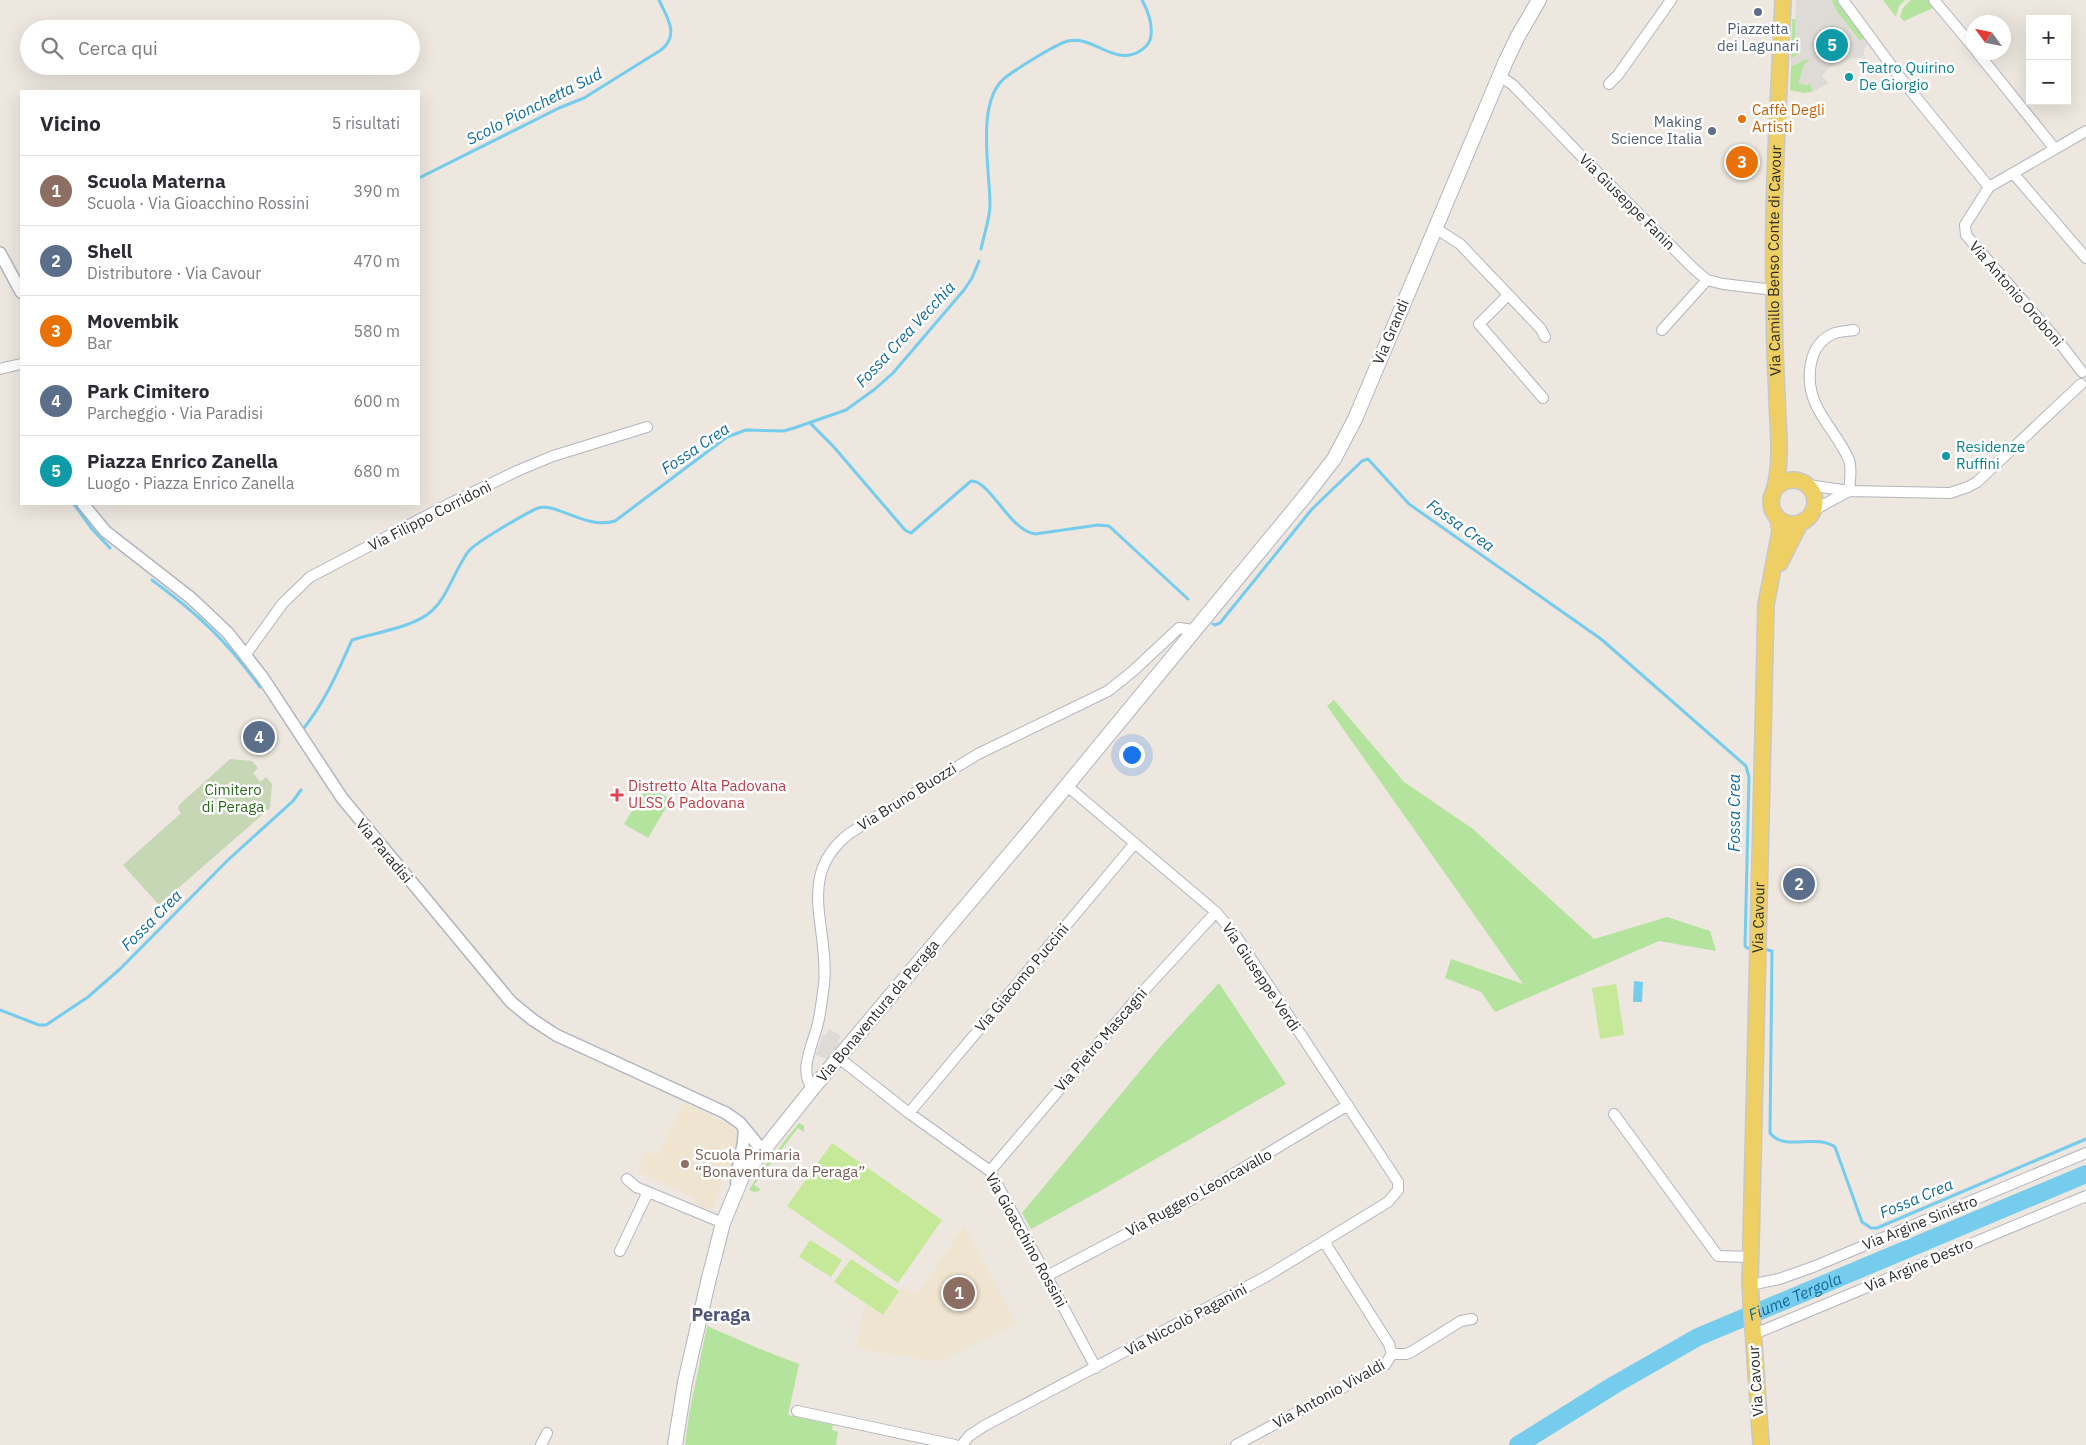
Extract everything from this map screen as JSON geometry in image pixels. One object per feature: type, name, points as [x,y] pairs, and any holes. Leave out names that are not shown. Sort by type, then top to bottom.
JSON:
[{"type":"main road","name":"Via Grandi","points":[[1192,633],[1306,496],[1341,448],[1500,76],[1518,36],[1539,0]]},
{"type":"main road","name":"Via Camillo Benso Conte di Cavour","points":[[1780,432],[1777,399],[1774,290],[1775,181],[1783,0]]},
{"type":"main road","points":[[1780,432],[1788,466],[1815,496],[1814,510],[1811,516],[1800,523],[1788,524],[1778,519],[1771,507],[1772,494],[1779,472],[1780,432]]},
{"type":"main road","points":[[1775,488],[1786,481],[1803,482]]},
{"type":"main road","name":"Via Cavour","points":[[1761,1445],[1752,1332],[1751,1257],[1766,624],[1770,580],[1777,554],[1780,531],[1778,519]]},
{"type":"main road","name":"Via Cavour","points":[[1770,580],[1800,523]]},
{"type":"main road","name":"Via Bonaventura da Peraga","points":[[675,1445],[685,1382],[723,1223],[737,1186],[762,1150],[1192,633]]},
{"type":"street","points":[[1609,84],[1618,75],[1670,0]]},
{"type":"street","points":[[1844,0],[1902,80],[1989,187],[2055,149],[2084,135]]},
{"type":"street","points":[[1934,1],[1966,39]]},
{"type":"street","points":[[1983,60],[2055,149]]},
{"type":"street","name":"Via Giuseppe Fanin","points":[[1500,76],[1514,85],[1586,161],[1707,280]]},
{"type":"street","points":[[2013,172],[2086,258]]},
{"type":"street","name":"Via Antonio Oroboni","points":[[1989,187],[1965,225],[1966,235],[2084,371]]},
{"type":"street","points":[[1435,228],[1460,244],[1541,329],[1545,338]]},
{"type":"street","points":[[0,253],[20,290]]},
{"type":"street","points":[[1662,330],[1707,280],[1723,284],[1774,290]]},
{"type":"street","points":[[1508,295],[1482,319],[1480,324],[1543,398]]},
{"type":"street","points":[[1849,491],[1849,461],[1814,401],[1810,384],[1810,368],[1813,355],[1825,340],[1836,333],[1854,330]]},
{"type":"street","points":[[0,369],[20,364]]},
{"type":"street","points":[[1803,482],[1849,491],[1950,493],[1968,487],[1977,482],[2084,386],[2079,378],[2084,371]]},
{"type":"street","name":"Via Filippo Corridoni","points":[[246,654],[283,603],[310,578],[449,504],[517,472],[562,453],[647,427]]},
{"type":"street","points":[[1814,510],[1849,491]]},
{"type":"street","name":"Via Paradisi","points":[[84,505],[105,531],[210,614],[246,654],[342,798],[511,1002],[556,1036],[716,1108],[734,1118],[762,1150]]},
{"type":"street","name":"Via Bruno Buozzi","points":[[814,1088],[809,1083],[806,1068],[818,1023],[824,982],[818,886],[824,862],[835,846],[850,832],[978,754],[1108,691],[1180,628],[1187,629],[1192,633]]},
{"type":"street","name":"Via Giuseppe Verdi","points":[[1066,786],[1216,912],[1236,936],[1398,1182]]},
{"type":"street","name":"Via Giacomo Puccini","points":[[909,1113],[1135,843]]},
{"type":"street","name":"Via Pietro Mascagni","points":[[990,1171],[1138,997],[1216,912]]},
{"type":"street","name":"Via Gioacchino Rossini","points":[[839,1058],[909,1113],[990,1171],[1096,1368]]},
{"type":"street","name":"Via Ruggero Leoncavallo","points":[[1047,1276],[1187,1202],[1348,1105]]},
{"type":"street","points":[[1614,1114],[1718,1256],[1751,1257]]},
{"type":"street","points":[[737,1186],[736,1171],[744,1143],[744,1128]]},
{"type":"street","name":"Via Argine Sinistro","points":[[1751,1290],[1813,1267],[2086,1153]]},
{"type":"street","points":[[627,1178],[636,1187],[723,1223]]},
{"type":"street","name":"Via Niccolò Paganini","points":[[962,1445],[969,1436],[984,1426],[1096,1368],[1325,1243],[1388,1202],[1398,1190],[1398,1182]]},
{"type":"street","points":[[620,1251],[648,1192]]},
{"type":"street","name":"Via Argine Destro","points":[[1752,1332],[2086,1196]]},
{"type":"street","points":[[1325,1243],[1389,1344],[1392,1354]]},
{"type":"street","name":"Via Antonio Vivaldi","points":[[1236,1445],[1385,1365],[1392,1354],[1411,1352],[1461,1321],[1472,1319]]},
{"type":"street","points":[[797,1411],[955,1445]]},
{"type":"street","points":[[541,1445],[547,1433]]},
{"type":"shaded area","points":[[1796,0],[1831,0],[1838,13],[1860,41],[1866,37],[1871,43],[1864,47],[1864,57],[1848,59],[1831,66],[1822,75],[1828,83],[1813,92],[1810,84],[1798,84],[1804,64],[1809,61],[1807,59],[1791,66],[1791,58],[1801,53],[1795,46]]},
{"type":"shaded area","points":[[829,1029],[841,1036],[838,1041],[840,1043],[827,1059],[816,1055],[823,1034],[826,1036]]},
{"type":"shaded area","name":"Scuola Primaria “Bonaventura da Peraga”","points":[[684,1102],[729,1125],[737,1134],[736,1144],[712,1210],[694,1203],[694,1197],[638,1172],[646,1152],[659,1155]]},
{"type":"shaded area","points":[[964,1226],[1016,1323],[942,1361],[925,1360],[856,1348],[865,1303],[883,1314],[903,1286],[917,1295]]},
{"type":"green space","points":[[1831,0],[1839,0],[1866,37],[1860,41],[1838,13]]},
{"type":"green space","points":[[1883,0],[1905,0],[1899,6],[1896,17]]},
{"type":"green space","points":[[1911,0],[1928,0],[1933,8],[1904,21],[1900,17],[1903,8]]},
{"type":"green space","points":[[1792,19],[1796,19],[1795,46],[1801,53],[1791,58]]},
{"type":"green space","points":[[1807,59],[1810,61],[1804,85],[1810,84],[1813,92],[1804,93],[1790,90],[1791,66]]},
{"type":"green space","points":[[1334,700],[1404,782],[1473,829],[1594,939],[1667,917],[1710,931],[1716,951],[1659,941],[1495,1012],[1481,992],[1445,978],[1451,959],[1523,984],[1327,706]]},
{"type":"green space","name":"Cimitero di Peraga","points":[[230,759],[252,761],[258,768],[253,773],[260,782],[266,777],[272,784],[270,808],[159,905],[123,865],[181,813],[178,809],[179,805]]},
{"type":"green space","points":[[647,786],[671,799],[648,838],[624,824]]},
{"type":"green space","points":[[1219,983],[1286,1084],[1031,1229],[1022,1213],[1160,1047]]},
{"type":"green space","points":[[1616,984],[1624,1035],[1600,1039],[1592,988]]},
{"type":"green space","points":[[799,1123],[804,1126],[804,1132],[798,1128],[754,1185],[760,1189],[759,1191],[749,1190],[761,1170]]},
{"type":"green space","points":[[832,1143],[942,1220],[898,1283],[787,1206]]},
{"type":"green space","points":[[810,1240],[842,1260],[831,1277],[799,1257]]},
{"type":"green space","points":[[851,1259],[899,1291],[883,1315],[834,1282]]},
{"type":"green space","points":[[707,1326],[799,1364],[788,1415],[833,1425],[832,1430],[838,1432],[836,1445],[685,1445],[689,1415]]},
{"type":"water","points":[[1634,981],[1643,982],[1642,1002],[1633,1002]]},
{"type":"waterway","name":"Scolo Pionchetta Sud","points":[[420,178],[559,108],[584,98],[661,50],[667,44],[671,32],[668,19],[659,0]]},
{"type":"waterway","name":"Fossa Crea Vecchia","points":[[981,249],[990,210],[986,137],[987,119],[990,102],[996,88],[1006,77],[1019,68],[1046,51],[1068,41],[1087,42],[1121,55],[1131,55],[1140,51],[1149,42],[1151,35],[1151,24],[1142,0]]},
{"type":"waterway","name":"Fossa Crea","points":[[304,728],[325,696],[352,640],[401,627],[428,614],[444,596],[467,554],[477,544],[504,526],[538,508],[554,509],[593,522],[615,521],[727,437],[746,430],[784,431],[846,410],[893,373],[964,290],[972,278],[979,261]]},
{"type":"waterway","name":"Fossa Crea","points":[[810,423],[833,446],[905,530],[911,533],[971,481],[985,488],[1017,524],[1026,531],[1035,534],[1098,525],[1109,526],[1188,599]]},
{"type":"waterway","name":"Fossa Crea","points":[[1213,624],[1220,623],[1312,509],[1362,461],[1368,459],[1409,504],[1601,639],[1746,766],[1749,777],[1745,946],[1754,949]]},
{"type":"waterway","name":"Scolo Pionchetta Sud","points":[[75,505],[92,529],[110,548]]},
{"type":"waterway","name":"Scolo Pionchetta Sud","points":[[152,580],[184,604],[211,629],[235,655],[260,687]]},
{"type":"waterway","name":"Fossa Crea","points":[[0,1010],[39,1025],[46,1025],[88,997],[120,969],[228,860],[293,801],[301,790]]},
{"type":"waterway","name":"Fossa Crea","points":[[1763,949],[1772,951],[1770,1133],[1784,1141],[1819,1142],[1835,1147],[1862,1222],[1871,1228],[1877,1228],[2086,1139]]},
{"type":"waterway","name":"Fiume Tergola","points":[[1518,1445],[1614,1385],[1698,1337],[2086,1174]]},
{"type":"place","name":"Piazzetta dei Lagunari","points":[[1758,12]]},
{"type":"place","name":"Piazza Enrico Zanella","points":[[1832,45]]},
{"type":"place","name":"Teatro Quirino De Giorgio","points":[[1849,77]]},
{"type":"place","name":"Caffè Degli Artisti","points":[[1742,119]]},
{"type":"place","name":"Making Science Italia","points":[[1712,131]]},
{"type":"place","name":"Movembik","points":[[1742,162]]},
{"type":"place","name":"Residenze Ruffini","points":[[1946,456]]},
{"type":"place","name":"Park Cimitero","points":[[259,737]]},
{"type":"place","name":"Distretto Alta Padovana ULSS 6 Padovana","points":[[617,795]]},
{"type":"place","name":"Shell","points":[[1799,884]]},
{"type":"place","name":"Scuola Primaria “Bonaventura da Peraga”","points":[[685,1164]]},
{"type":"place","name":"Scuola Materna","points":[[959,1293]]},
{"type":"district","name":"Peraga","points":[[721,1315]]}]
